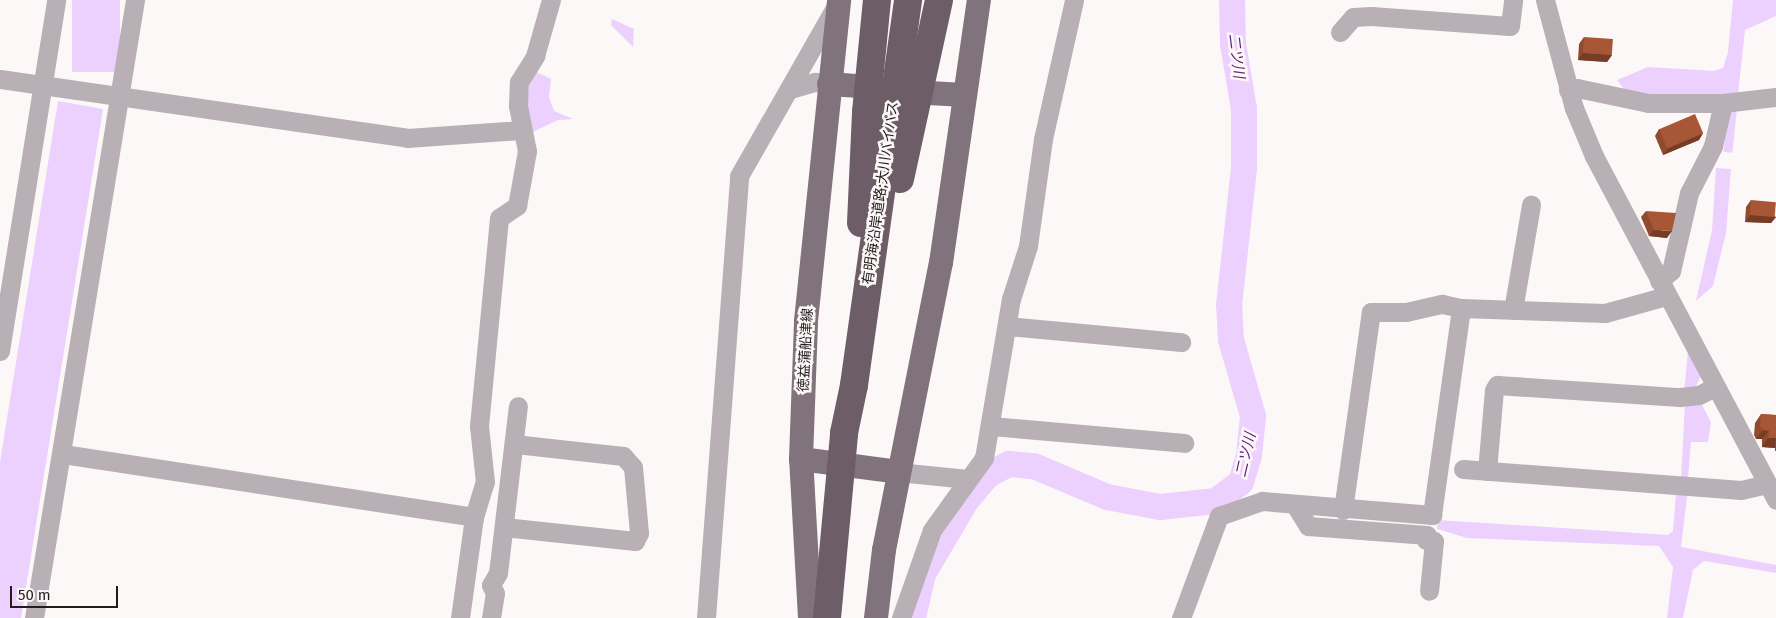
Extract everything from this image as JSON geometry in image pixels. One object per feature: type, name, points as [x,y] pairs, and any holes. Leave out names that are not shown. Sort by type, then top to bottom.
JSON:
[{"type":"highway","points":[[854,385],[866,112],[877,0]]},
{"type":"highway","name":"有明海沿岸道路;大川バイパス","points":[[827,618],[854,385],[908,0]]},
{"type":"highway","points":[[854,385],[940,0]]},
{"type":"highway","name":"有明海沿岸道路;大川バイパス","points":[[835,618],[848,434]]},
{"type":"main road","name":"徳益蒲船津線","points":[[810,618],[801,459],[806,321],[839,0]]},
{"type":"main road","points":[[876,618],[884,550],[898,472],[941,263],[979,0]]},
{"type":"main road","points":[[829,84],[856,86]]},
{"type":"main road","points":[[928,93],[965,95]]},
{"type":"main road","points":[[801,459],[898,472]]},
{"type":"street","points":[[0,351],[50,86],[56,0]]},
{"type":"street","points":[[34,618],[63,454],[118,97],[135,0]]},
{"type":"street","points":[[460,618],[474,517],[486,482],[479,426],[499,218],[517,206],[527,151],[518,106],[519,82],[536,56],[551,0]]},
{"type":"street","points":[[706,618],[739,176],[839,0]]},
{"type":"street","points":[[901,618],[932,530],[984,458],[991,426],[1011,299],[1028,246],[1043,139],[1074,0]]},
{"type":"street","points":[[1340,32],[1354,8],[1510,26],[1513,0]]},
{"type":"street","points":[[1545,0],[1568,90],[1594,156],[1772,492]]},
{"type":"street","points":[[0,79],[407,138],[522,130]]},
{"type":"street","points":[[790,89],[815,82],[829,84]]},
{"type":"street","points":[[1568,90],[1576,88],[1648,103],[1722,103],[1776,97]]},
{"type":"street","points":[[1344,510],[1371,312],[1406,312],[1442,304],[1461,308],[1604,313],[1663,289],[1671,271],[1689,192],[1712,146],[1722,103]]},
{"type":"street","points":[[1513,310],[1531,205]]},
{"type":"street","points":[[1181,618],[1219,516],[1262,501],[1344,510],[1432,515],[1461,308]]},
{"type":"street","points":[[1007,326],[1181,342]]},
{"type":"street","points":[[1487,470],[1494,390],[1498,385],[1680,397],[1699,395],[1715,387]]},
{"type":"street","points":[[491,618],[494,593],[492,585],[498,573],[518,406]]},
{"type":"street","points":[[991,426],[1184,443]]},
{"type":"street","points":[[504,526],[636,541],[639,533],[633,467],[623,456],[514,444]]},
{"type":"street","points":[[63,454],[474,517]]},
{"type":"street","points":[[1463,469],[1772,492]]},
{"type":"street","points":[[898,472],[968,479]]},
{"type":"street","points":[[1295,505],[1308,526],[1427,535],[1426,540],[1434,541],[1429,591]]},
{"type":"shaded area","points":[[72,0],[120,0],[120,72],[72,72]]},
{"type":"shaded area","points":[[1733,0],[1776,0],[1776,16],[1745,30],[1738,94],[1712,98],[1627,93],[1617,80],[1648,67],[1714,71],[1723,68],[1728,52]]},
{"type":"shaded area","points":[[612,19],[634,29],[633,47],[611,25]]},
{"type":"shaded area","points":[[536,72],[551,79],[549,97],[554,111],[573,119],[558,120],[533,132],[526,110],[529,86]]},
{"type":"shaded area","points":[[58,101],[103,109],[21,618],[0,618],[0,462]]},
{"type":"shaded area","points":[[1728,108],[1737,109],[1732,153],[1723,152]]},
{"type":"shaded area","points":[[1716,168],[1731,169],[1726,233],[1713,286],[1696,301],[1712,230]]},
{"type":"shaded area","points":[[1688,351],[1702,374],[1693,392],[1684,393]]},
{"type":"shaded area","points":[[1685,403],[1701,403],[1711,422],[1708,442],[1691,442],[1688,479],[1681,479]]},
{"type":"shaded area","points":[[1691,492],[1687,497],[1681,547],[1776,565],[1776,573],[1704,561],[1693,570],[1683,618],[1667,618],[1673,567],[1659,546],[1467,538],[1437,529],[1438,520],[1668,535],[1673,531],[1676,493]]},
{"type":"building","points":[[1584,37],[1613,39],[1612,55],[1583,53]]},
{"type":"building","points":[[1695,114],[1703,133],[1667,149],[1659,129]]},
{"type":"building","points":[[1751,200],[1776,202],[1775,217],[1750,215]]},
{"type":"building","points":[[1646,211],[1676,213],[1672,231],[1654,230]]},
{"type":"building","points":[[1761,414],[1776,415],[1776,438],[1768,438],[1769,431],[1763,430],[1760,426]]},
{"type":"waterway","name":"二ツ川","points":[[913,618],[923,574],[966,501],[988,475],[1009,464],[1034,466],[1107,497],[1160,507],[1216,501],[1241,482],[1249,455],[1253,416],[1231,340],[1229,306],[1244,167],[1244,109],[1233,44],[1232,0]]}]
